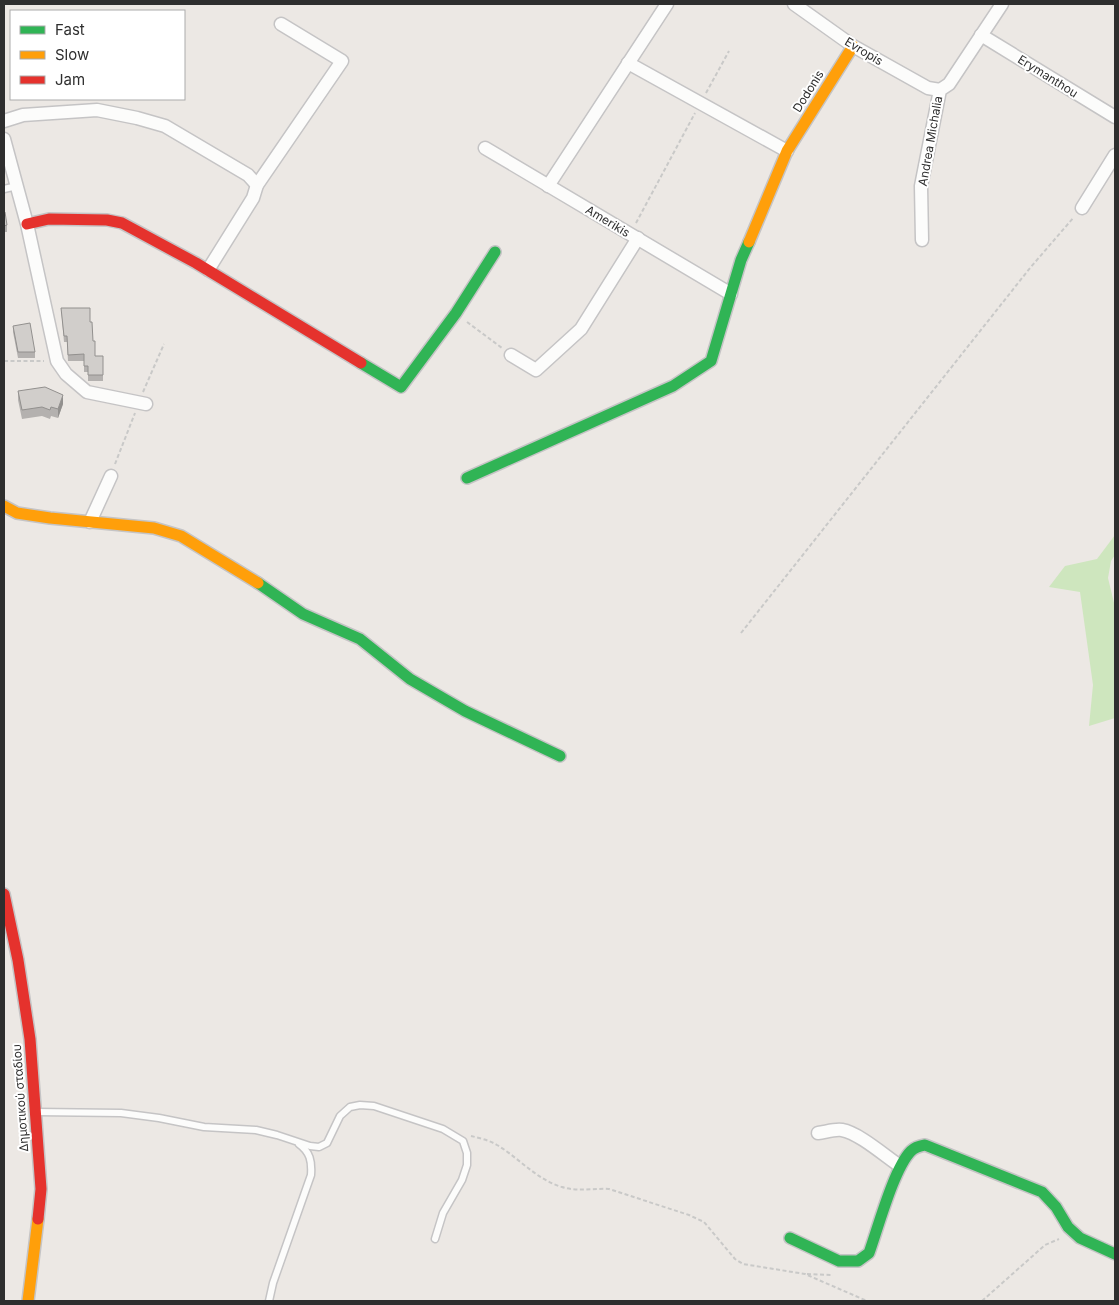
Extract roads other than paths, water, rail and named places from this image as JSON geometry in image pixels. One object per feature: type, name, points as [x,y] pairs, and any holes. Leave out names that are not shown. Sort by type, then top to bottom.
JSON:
[{"type":"street","points":[[548,186],[667,4]]},
{"type":"street","name":"Evropis","points":[[794,4],[853,46],[928,88],[940,90]]},
{"type":"street","name":"Andrea Michalia","points":[[922,240],[921,186],[940,90],[949,84],[1002,4]]},
{"type":"street","points":[[208,270],[253,198],[257,185],[342,61],[281,24]]},
{"type":"street","name":"Erymanthou","points":[[981,34],[1115,117]]},
{"type":"street","name":"Dodonis","points":[[467,478],[673,386],[711,361],[741,260],[787,151],[853,46]]},
{"type":"street","points":[[628,63],[787,151]]},
{"type":"street","points":[[4,121],[23,115],[97,104],[165,126],[248,175],[257,185]]},
{"type":"street","points":[[4,139],[10,187],[27,224],[56,361],[66,374],[87,392],[146,404]]},
{"type":"street","name":"Amerikis","points":[[485,148],[731,294]]},
{"type":"street","points":[[1082,208],[1115,155]]},
{"type":"street","points":[[27,224],[49,219],[107,220],[122,223],[142,232],[208,270],[401,387],[456,314],[495,252]]},
{"type":"street","points":[[511,355],[536,370],[581,329],[634,236]]},
{"type":"street","points":[[90,522],[111,476]]},
{"type":"street","points":[[4,506],[17,513],[154,528],[181,536],[254,580],[303,614],[360,639],[410,679],[465,711],[560,756]]},
{"type":"street","name":"Δημοτικού σταδίου","points":[[4,894],[18,960],[27,1021],[40,1189],[28,1301]]},
{"type":"street","points":[[818,1133],[843,1130],[864,1140],[900,1166]]},
{"type":"street","points":[[790,1238],[839,1261],[858,1261],[869,1253],[900,1166],[911,1151],[918,1146],[925,1145],[1042,1192],[1056,1206],[1068,1227],[1080,1238],[1115,1254]]},
{"type":"lane","points":[[35,1112],[121,1113],[204,1127],[256,1130],[318,1147],[327,1143],[340,1116],[350,1107],[360,1105],[374,1106],[443,1129],[463,1141],[468,1153],[467,1165],[462,1180],[444,1213],[435,1239]]},
{"type":"lane","points":[[269,1301],[273,1284],[311,1175],[310,1156],[306,1149],[294,1141]]}]
